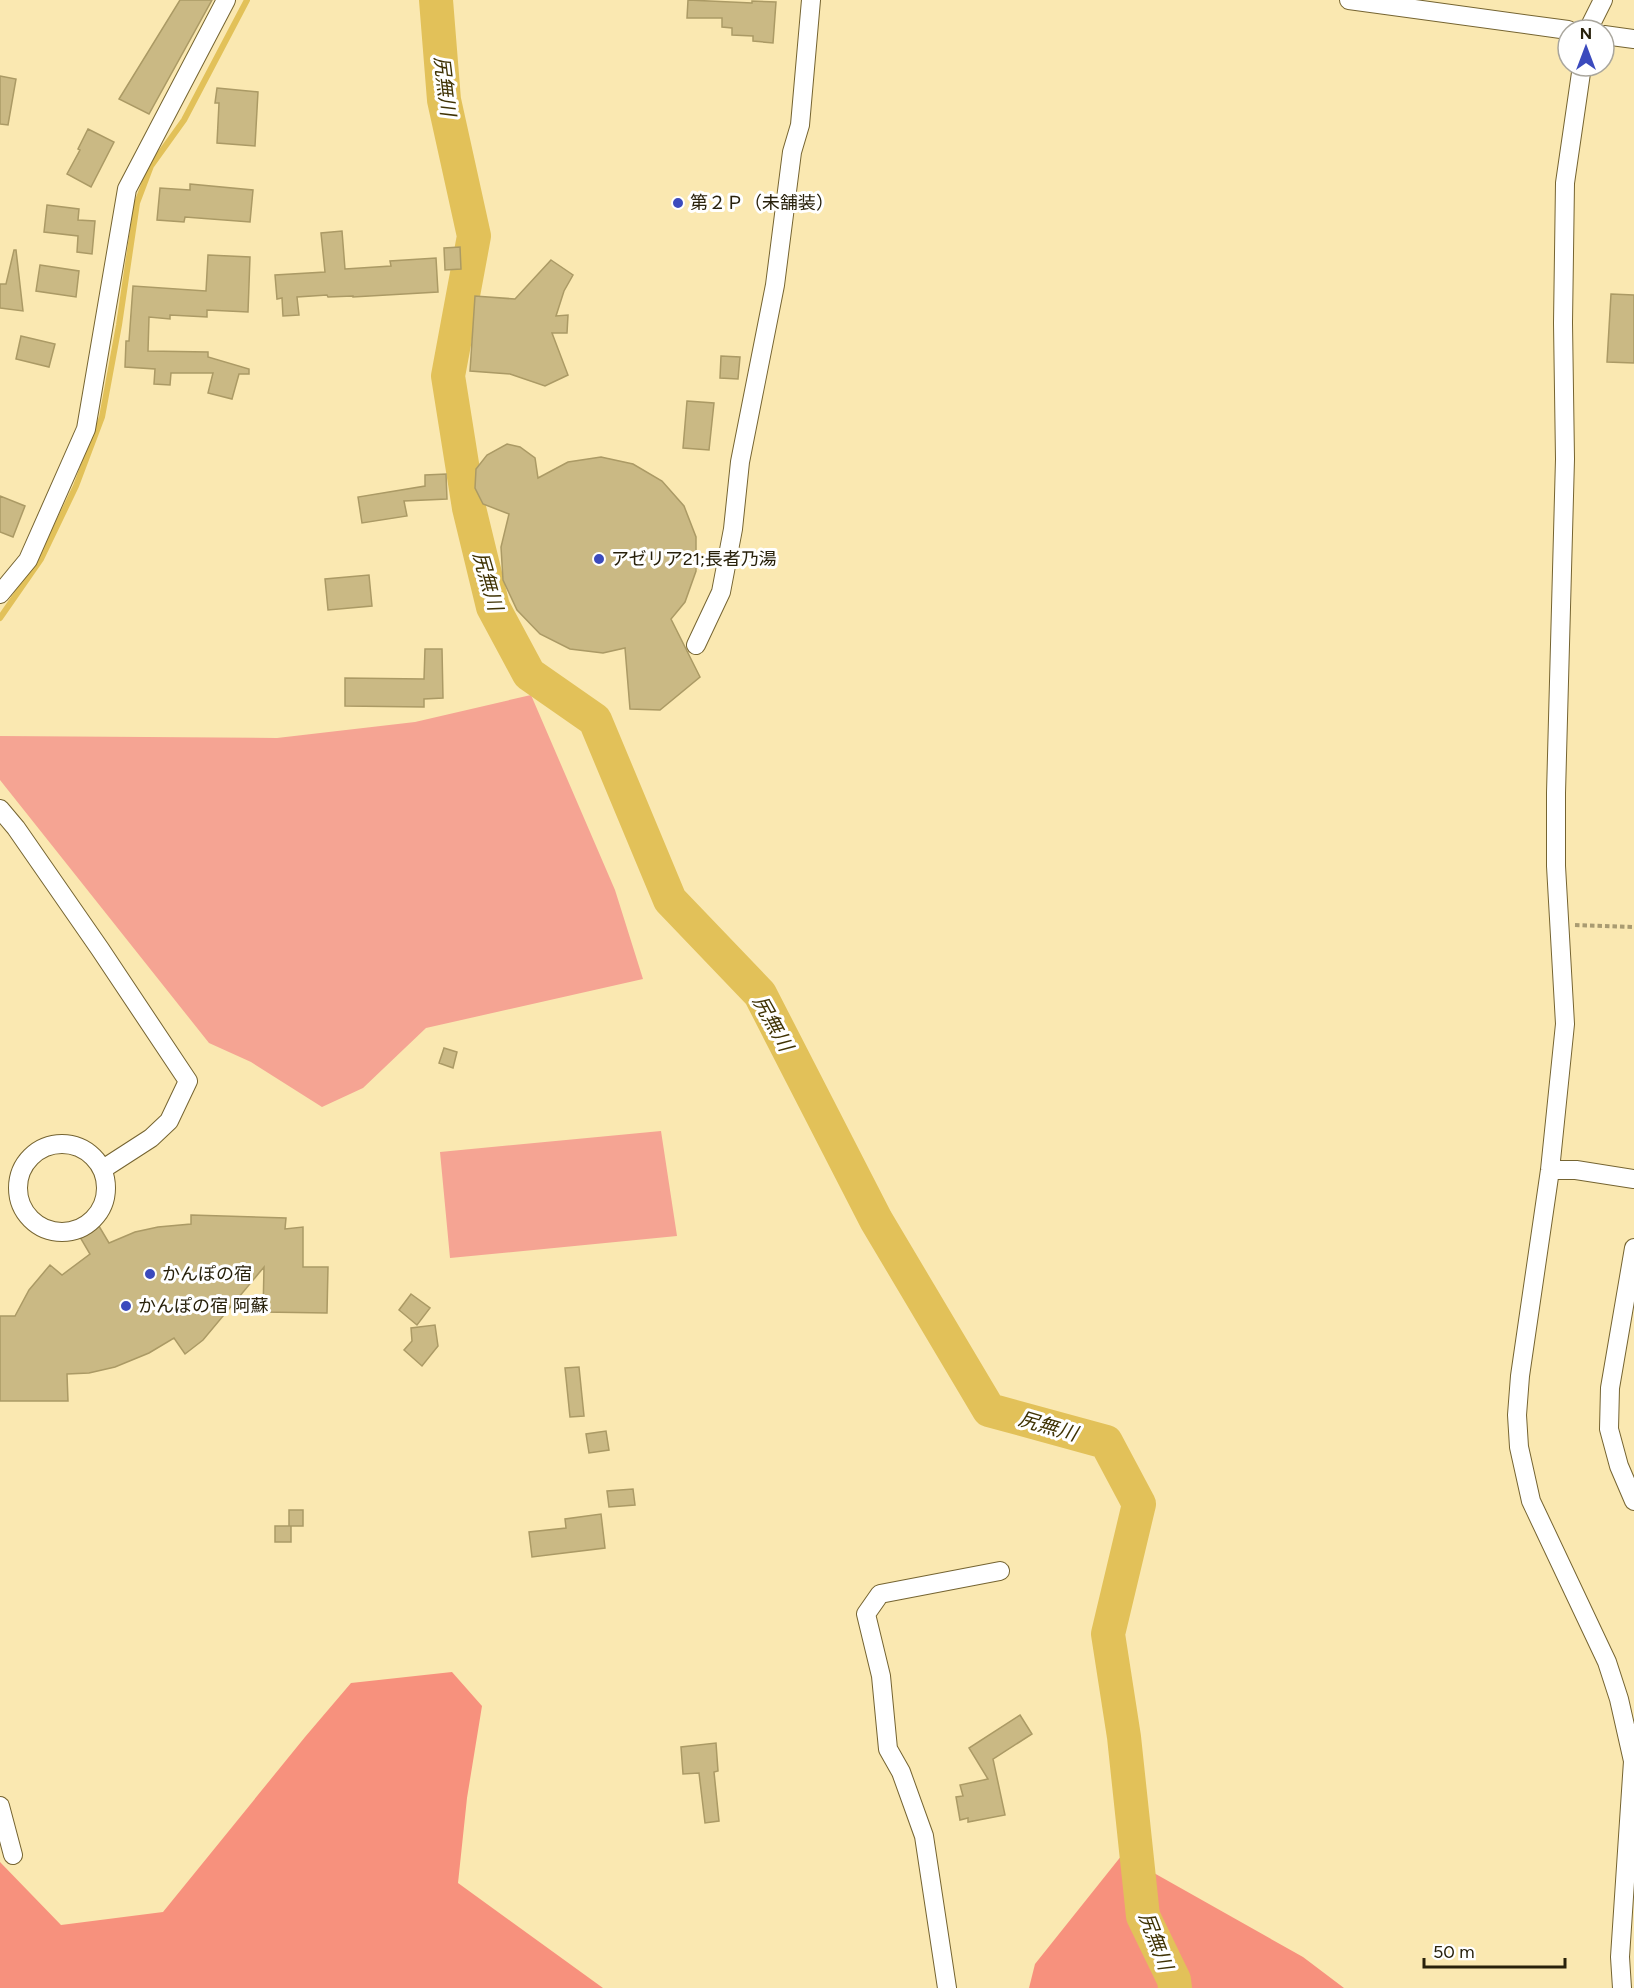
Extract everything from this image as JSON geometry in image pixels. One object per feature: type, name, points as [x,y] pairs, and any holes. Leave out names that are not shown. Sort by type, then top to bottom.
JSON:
[{"type":"street","points":[[0,594],[28,560],[86,429],[127,189],[226,0]]},
{"type":"street","points":[[696,645],[721,592],[733,529],[740,462],[775,285],[792,152],[800,125],[811,0]]},
{"type":"street","points":[[1349,0],[1556,28]]},
{"type":"street","points":[[1594,18],[1603,0]]},
{"type":"street","points":[[1616,37],[1634,39]]},
{"type":"street","points":[[1580,78],[1565,183],[1563,323],[1565,459],[1556,793],[1556,866],[1565,1024],[1550,1170],[1520,1376],[1517,1415],[1518,1447],[1531,1501],[1607,1662],[1619,1699],[1633,1761],[1620,1957],[1622,1988]]},
{"type":"street","points":[[0,809],[8,832],[100,949],[188,1081],[169,1121],[151,1138],[103,1170]]},
{"type":"street","points":[[54,1144],[69,1144],[83,1148],[95,1157],[103,1170],[107,1184],[106,1198],[95,1217],[78,1229],[63,1232],[49,1230],[36,1223],[26,1213],[20,1200],[18,1185],[21,1171],[40,1149],[54,1144]]},
{"type":"street","points":[[1550,1170],[1576,1170],[1634,1179]]},
{"type":"street","points":[[1634,1248],[1628,1323],[1610,1388],[1609,1429],[1619,1466],[1634,1501]]},
{"type":"street","points":[[947,1988],[924,1836],[901,1772],[888,1749],[880,1676],[866,1614],[880,1594],[1000,1571]]},
{"type":"street","points":[[0,1806],[13,1855]]},
{"type":"path","points":[[1559,925],[1634,927]]},
{"type":"shaded area","points":[[531,695],[615,890],[643,979],[426,1028],[363,1088],[322,1107],[251,1062],[209,1043],[0,780],[0,736],[277,738],[415,722]]},
{"type":"shaded area","points":[[661,1131],[677,1236],[450,1258],[440,1152]]},
{"type":"shaded area","points":[[452,1672],[482,1706],[467,1798],[458,1883],[603,1988],[0,1988],[0,1862],[61,1925],[163,1912],[351,1683]]},
{"type":"shaded area","points":[[1122,1855],[1303,1957],[1344,1988],[1029,1988],[1035,1964]]},
{"type":"building","points":[[180,0],[212,0],[149,114],[119,99]]},
{"type":"building","points":[[688,0],[776,2],[773,43],[753,41],[753,36],[732,35],[732,28],[722,27],[722,18],[687,18]]},
{"type":"building","points":[[0,76],[16,79],[8,125],[0,124]]},
{"type":"building","points":[[217,88],[258,92],[255,146],[217,143],[219,103],[215,103]]},
{"type":"building","points":[[88,129],[114,142],[91,187],[67,174]]},
{"type":"building","points":[[190,184],[253,190],[250,222],[185,217],[184,222],[157,220],[160,188],[190,190]]},
{"type":"building","points":[[47,205],[79,209],[78,220],[95,221],[92,254],[77,252],[78,236],[44,232]]},
{"type":"building","points":[[342,231],[345,269],[391,266],[390,261],[436,258],[438,292],[353,297],[328,297],[327,295],[297,297],[299,315],[283,316],[282,298],[277,299],[275,275],[325,272],[321,233]]},
{"type":"building","points":[[460,247],[461,269],[445,270],[444,248]]},
{"type":"building","points":[[14,250],[16,250],[23,311],[0,308],[0,284],[6,284]]},
{"type":"building","points":[[208,255],[250,257],[248,312],[207,310],[207,317],[170,315],[170,319],[149,317],[148,351],[208,352],[208,357],[249,369],[249,374],[239,374],[232,399],[208,393],[213,373],[171,373],[170,385],[154,384],[155,369],[125,367],[133,286],[206,291]]},
{"type":"building","points":[[551,260],[573,275],[564,291],[556,316],[568,315],[567,333],[552,333],[568,375],[545,386],[510,374],[470,371],[475,296],[515,299]]},
{"type":"building","points":[[40,265],[79,271],[76,297],[36,291]]},
{"type":"building","points":[[1611,294],[1634,295],[1634,363],[1607,362]]},
{"type":"building","points":[[21,336],[55,344],[49,367],[16,359]]},
{"type":"building","points":[[721,356],[740,357],[738,379],[720,378]]},
{"type":"building","points":[[687,401],[714,403],[709,450],[683,448]]},
{"type":"building","name":"アゼリア21;長者乃湯","points":[[507,444],[520,447],[535,458],[538,478],[568,462],[601,457],[633,464],[662,481],[684,506],[696,537],[696,571],[685,602],[671,619],[700,677],[660,710],[630,709],[625,648],[603,653],[570,649],[540,634],[517,610],[503,580],[501,547],[509,514],[483,504],[475,488],[476,469],[487,455]]},
{"type":"building","points":[[446,474],[447,499],[404,501],[407,516],[362,523],[358,497],[425,486],[425,475]]},
{"type":"building","points":[[0,496],[25,506],[13,537],[0,532]]},
{"type":"building","points":[[369,575],[372,606],[328,610],[325,579]]},
{"type":"building","points":[[425,649],[442,649],[443,698],[424,699],[424,707],[345,706],[345,678],[424,679]]},
{"type":"building","points":[[444,1048],[457,1052],[453,1068],[439,1063]]},
{"type":"building","name":"かんぽの宿 阿蘇","points":[[191,1215],[286,1218],[285,1229],[303,1227],[303,1267],[328,1267],[327,1313],[263,1312],[264,1267],[203,1340],[185,1354],[174,1338],[149,1353],[115,1367],[89,1373],[67,1374],[68,1401],[0,1401],[0,1316],[15,1316],[29,1290],[50,1265],[62,1275],[90,1254],[77,1232],[96,1221],[109,1243],[135,1232],[191,1224]]},
{"type":"building","points":[[411,1294],[430,1308],[417,1325],[399,1310]]},
{"type":"building","points":[[435,1325],[438,1346],[422,1366],[404,1350],[412,1341],[411,1328]]},
{"type":"building","points":[[579,1367],[584,1416],[570,1417],[565,1368]]},
{"type":"building","points":[[606,1431],[609,1450],[589,1453],[586,1434]]},
{"type":"building","points":[[633,1489],[635,1505],[609,1507],[607,1491]]},
{"type":"building","points":[[289,1510],[303,1510],[303,1526],[289,1526]]},
{"type":"building","points":[[601,1514],[605,1548],[532,1557],[529,1532],[566,1528],[565,1519]]},
{"type":"building","points":[[275,1526],[291,1526],[291,1542],[275,1542]]},
{"type":"building","points":[[1020,1715],[1032,1734],[993,1759],[1005,1815],[968,1822],[968,1818],[960,1820],[956,1797],[963,1796],[960,1785],[988,1779],[969,1748]]},
{"type":"building","points":[[716,1743],[718,1771],[714,1772],[719,1821],[705,1823],[699,1773],[683,1774],[681,1747]]},
{"type":"waterway","points":[[0,618],[41,559],[76,486],[102,417],[119,325],[137,203],[151,166],[184,120],[247,0]]},
{"type":"waterway","name":"尻無川","points":[[436,0],[444,100],[474,236],[448,376],[469,508],[493,607],[529,674],[595,720],[670,900],[760,994],[876,1220],[989,1410],[1106,1442],[1139,1504],[1108,1634],[1124,1737],[1143,1916],[1174,1980],[1175,1988]]},
{"type":"place","name":"第２Ｐ（未舗装）","points":[[678,203]]},
{"type":"place","name":"アゼリア21;長者乃湯","points":[[599,559]]},
{"type":"place","name":"かんぽの宿","points":[[150,1274]]},
{"type":"place","name":"かんぽの宿 阿蘇","points":[[126,1306]]}]
